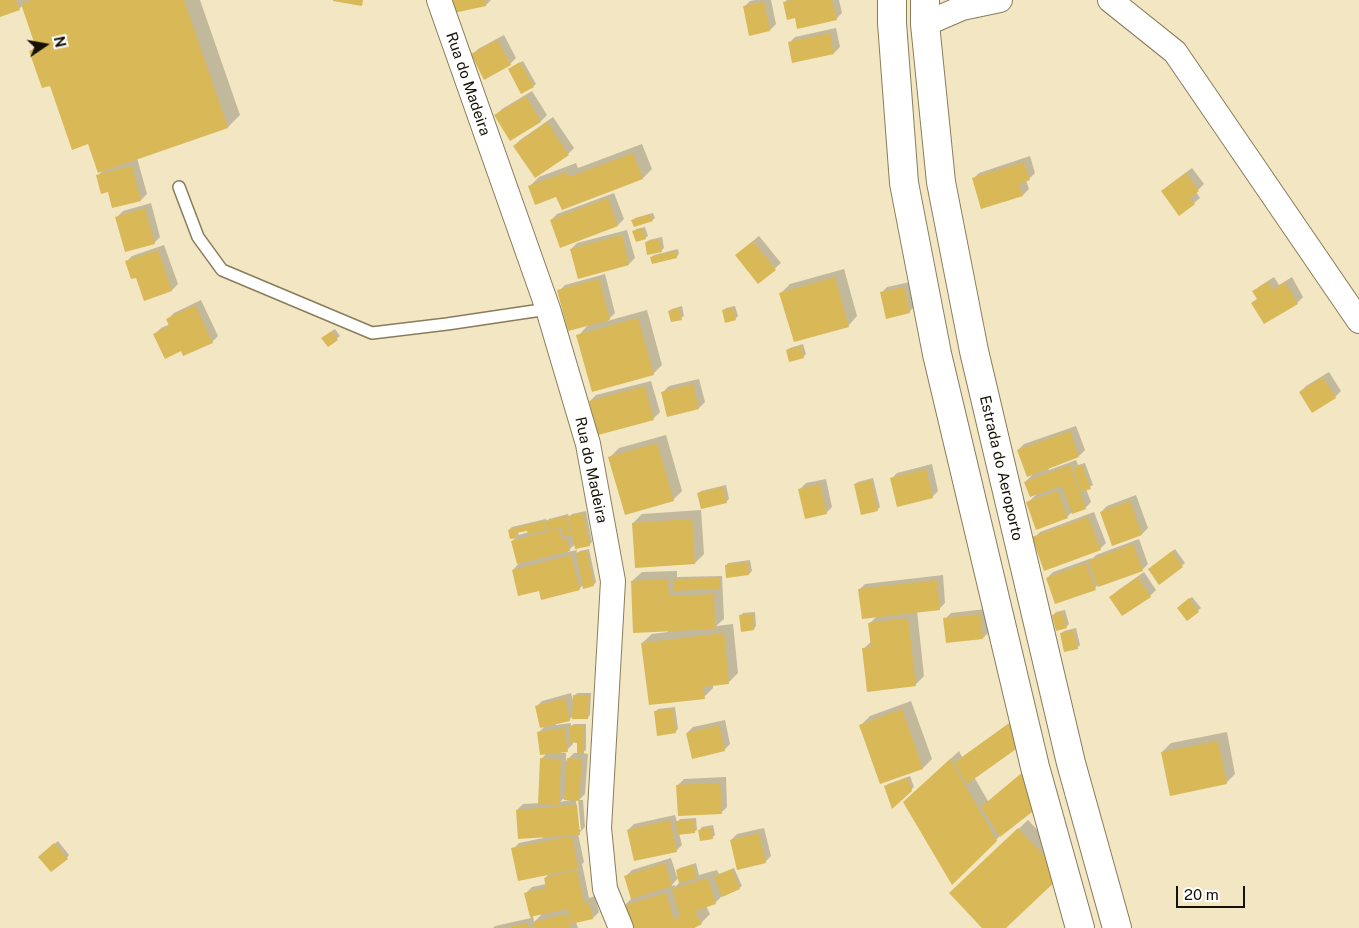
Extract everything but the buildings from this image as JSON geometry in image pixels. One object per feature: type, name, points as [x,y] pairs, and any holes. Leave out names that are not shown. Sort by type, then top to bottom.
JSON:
[{"type":"main road","points":[[892,0],[892,23],[904,182],[937,354],[1035,767],[1080,928]]},
{"type":"main road","name":"Estrada do Aeroporto","points":[[925,12],[941,182],[974,351],[1071,763],[1117,928]]},
{"type":"street","name":"Rua do Madeira","points":[[439,0],[548,309],[588,444],[613,581],[599,828],[605,889],[621,928]]},
{"type":"street","points":[[925,12],[962,8],[1000,0]]},
{"type":"street","points":[[1110,0],[1175,52],[1359,320]]},
{"type":"lane","points":[[179,187],[198,237],[222,270],[372,333],[548,309]]}]
